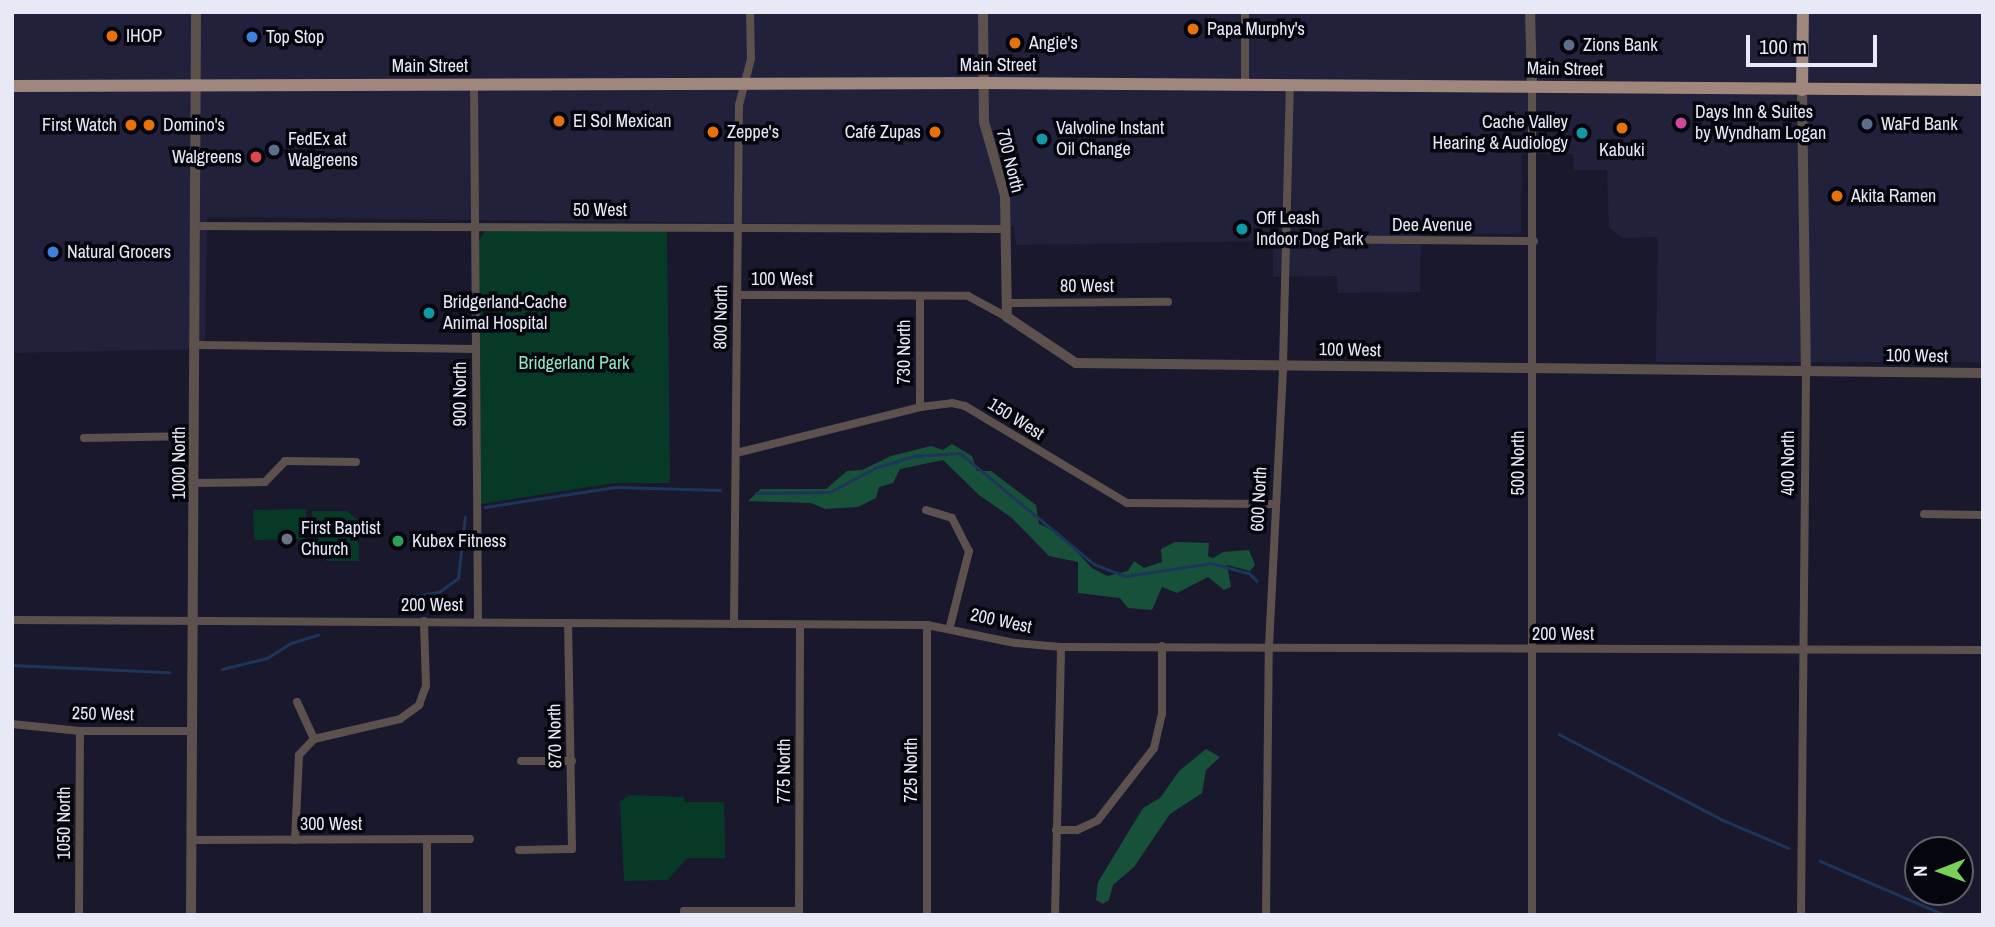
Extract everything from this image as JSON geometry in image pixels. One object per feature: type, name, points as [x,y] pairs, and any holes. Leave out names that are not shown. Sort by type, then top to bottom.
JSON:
[{"type":"main road","name":"400 North","points":[[1802,90],[1803,12]]},
{"type":"main road","name":"Main Street","points":[[12,86],[985,83],[1983,90]]},
{"type":"street","name":"1000 North","points":[[191,915],[196,12]]},
{"type":"street","name":"800 North","points":[[734,624],[739,105],[746,83],[750,12]]},
{"type":"street","name":"700 North","points":[[983,12],[984,122],[1005,195],[1007,317]]},
{"type":"street","points":[[1245,12],[1245,84]]},
{"type":"street","name":"500 North","points":[[1530,12],[1534,241],[1532,915]]},
{"type":"street","name":"900 North","points":[[474,83],[478,621]]},
{"type":"street","name":"600 North","points":[[1266,915],[1269,646],[1283,365],[1290,84]]},
{"type":"street","name":"400 North","points":[[1801,915],[1806,371],[1802,90]]},
{"type":"street","name":"50 West","points":[[195,226],[473,224],[1006,229]]},
{"type":"street","name":"Dee Avenue","points":[[1287,239],[1534,241]]},
{"type":"street","name":"100 West","points":[[737,295],[968,296],[1007,317],[1060,355],[1094,367],[1283,365],[1983,373]]},
{"type":"street","name":"730 North","points":[[920,297],[920,407]]},
{"type":"street","name":"80 West","points":[[1006,303],[1168,302]]},
{"type":"street","points":[[195,345],[476,349]]},
{"type":"street","name":"150 West","points":[[736,453],[920,407],[965,406],[1127,503],[1275,504]]},
{"type":"street","points":[[84,438],[194,436]]},
{"type":"street","points":[[194,483],[265,482],[285,461],[356,462]]},
{"type":"street","points":[[926,510],[952,518],[969,551],[950,626]]},
{"type":"street","points":[[1924,514],[1983,514]]},
{"type":"street","name":"200 West","points":[[12,620],[927,625],[950,626],[1015,643],[1060,647],[1983,650]]},
{"type":"street","points":[[295,840],[295,770],[299,755],[314,740],[400,719],[419,705],[426,686],[424,621]]},
{"type":"street","name":"870 North","points":[[519,850],[572,849],[568,623]]},
{"type":"street","name":"725 North","points":[[927,625],[927,915]]},
{"type":"street","name":"775 North","points":[[799,913],[800,626]]},
{"type":"street","points":[[1056,830],[1077,830],[1098,820],[1154,748],[1162,714],[1162,646]]},
{"type":"street","points":[[1055,915],[1060,647]]},
{"type":"street","points":[[297,702],[314,740]]},
{"type":"street","name":"250 West","points":[[12,724],[80,731],[193,731]]},
{"type":"street","name":"1050 North","points":[[79,915],[80,731]]},
{"type":"street","points":[[521,761],[572,761]]},
{"type":"street","points":[[427,839],[427,915]]},
{"type":"street","name":"300 West","points":[[192,840],[470,839]]},
{"type":"street","points":[[684,913],[799,913]]},
{"type":"shaded area","points":[[12,12],[1983,12],[1983,362],[1656,362],[1658,237],[1622,238],[1609,227],[1607,170],[1574,170],[1573,154],[1522,154],[1521,234],[1421,233],[1420,292],[1338,293],[1337,276],[1273,277],[1273,241],[1016,245],[1014,226],[207,217],[205,349],[12,353]]},
{"type":"green space","name":"Bridgerland Park","points":[[486,229],[667,229],[670,483],[614,483],[481,504],[478,242]]},
{"type":"green space","points":[[952,444],[972,456],[977,471],[991,471],[1036,505],[1039,524],[1058,532],[1092,568],[1107,576],[1128,571],[1134,561],[1144,568],[1162,562],[1161,549],[1175,542],[1209,543],[1208,556],[1213,558],[1223,552],[1249,550],[1255,565],[1250,571],[1227,565],[1231,587],[1224,590],[1208,577],[1177,593],[1162,587],[1152,610],[1128,608],[1120,598],[1078,593],[1078,562],[1049,556],[1012,518],[979,495],[943,460],[900,469],[893,483],[879,487],[876,498],[858,507],[825,509],[811,503],[748,501],[761,489],[826,489],[847,471],[862,470],[891,456],[931,446],[943,450]]},
{"type":"green space","points":[[306,509],[306,539],[254,540],[253,510]]},
{"type":"green space","points":[[312,511],[347,511],[358,520],[359,561],[327,561],[313,542]]},
{"type":"green space","points":[[1206,749],[1220,757],[1206,770],[1202,793],[1170,814],[1134,867],[1113,885],[1109,900],[1103,904],[1096,900],[1098,882],[1143,808],[1160,798],[1179,771]]},
{"type":"green space","points":[[629,795],[684,797],[685,802],[724,802],[725,858],[687,858],[668,880],[624,881],[620,802]]},
{"type":"waterway","points":[[756,493],[830,492],[875,468],[914,456],[960,453],[1094,564],[1126,576],[1211,563],[1249,573],[1257,581]]},
{"type":"waterway","points":[[485,507],[616,487],[720,490]]},
{"type":"waterway","points":[[398,599],[439,592],[458,578],[465,517]]},
{"type":"waterway","points":[[222,669],[267,658],[291,643],[318,635]]},
{"type":"waterway","points":[[12,665],[169,672]]},
{"type":"waterway","points":[[1559,734],[1725,821],[1789,848]]},
{"type":"waterway","points":[[1820,861],[1945,915]]},
{"type":"place","name":"Papa Murphy's","points":[[1193,29]]},
{"type":"place","name":"IHOP","points":[[112,36]]},
{"type":"place","name":"Top Stop","points":[[252,37]]},
{"type":"place","name":"Angie's","points":[[1015,43]]},
{"type":"place","name":"Zions Bank","points":[[1569,45]]},
{"type":"place","name":"El Sol Mexican","points":[[559,121]]},
{"type":"place","name":"Days Inn & Suites by Wyndham Logan","points":[[1681,123]]},
{"type":"place","name":"WaFd Bank","points":[[1867,124]]},
{"type":"place","name":"First Watch","points":[[131,125]]},
{"type":"place","name":"Domino's","points":[[149,125]]},
{"type":"place","name":"Kabuki","points":[[1622,128]]},
{"type":"place","name":"Zeppe's","points":[[713,132]]},
{"type":"place","name":"Café Zupas","points":[[935,132]]},
{"type":"place","name":"Cache Valley Hearing & Audiology","points":[[1582,133]]},
{"type":"place","name":"Valvoline Instant Oil Change","points":[[1042,139]]},
{"type":"place","name":"FedEx at Walgreens","points":[[274,150]]},
{"type":"place","name":"Walgreens","points":[[256,157]]},
{"type":"place","name":"Akita Ramen","points":[[1837,196]]},
{"type":"place","name":"Off Leash Indoor Dog Park","points":[[1242,229]]},
{"type":"place","name":"Natural Grocers","points":[[53,252]]},
{"type":"place","name":"Bridgerland-Cache Animal Hospital","points":[[429,313]]},
{"type":"place","name":"First Baptist Church","points":[[287,539]]},
{"type":"place","name":"Kubex Fitness","points":[[398,541]]}]
